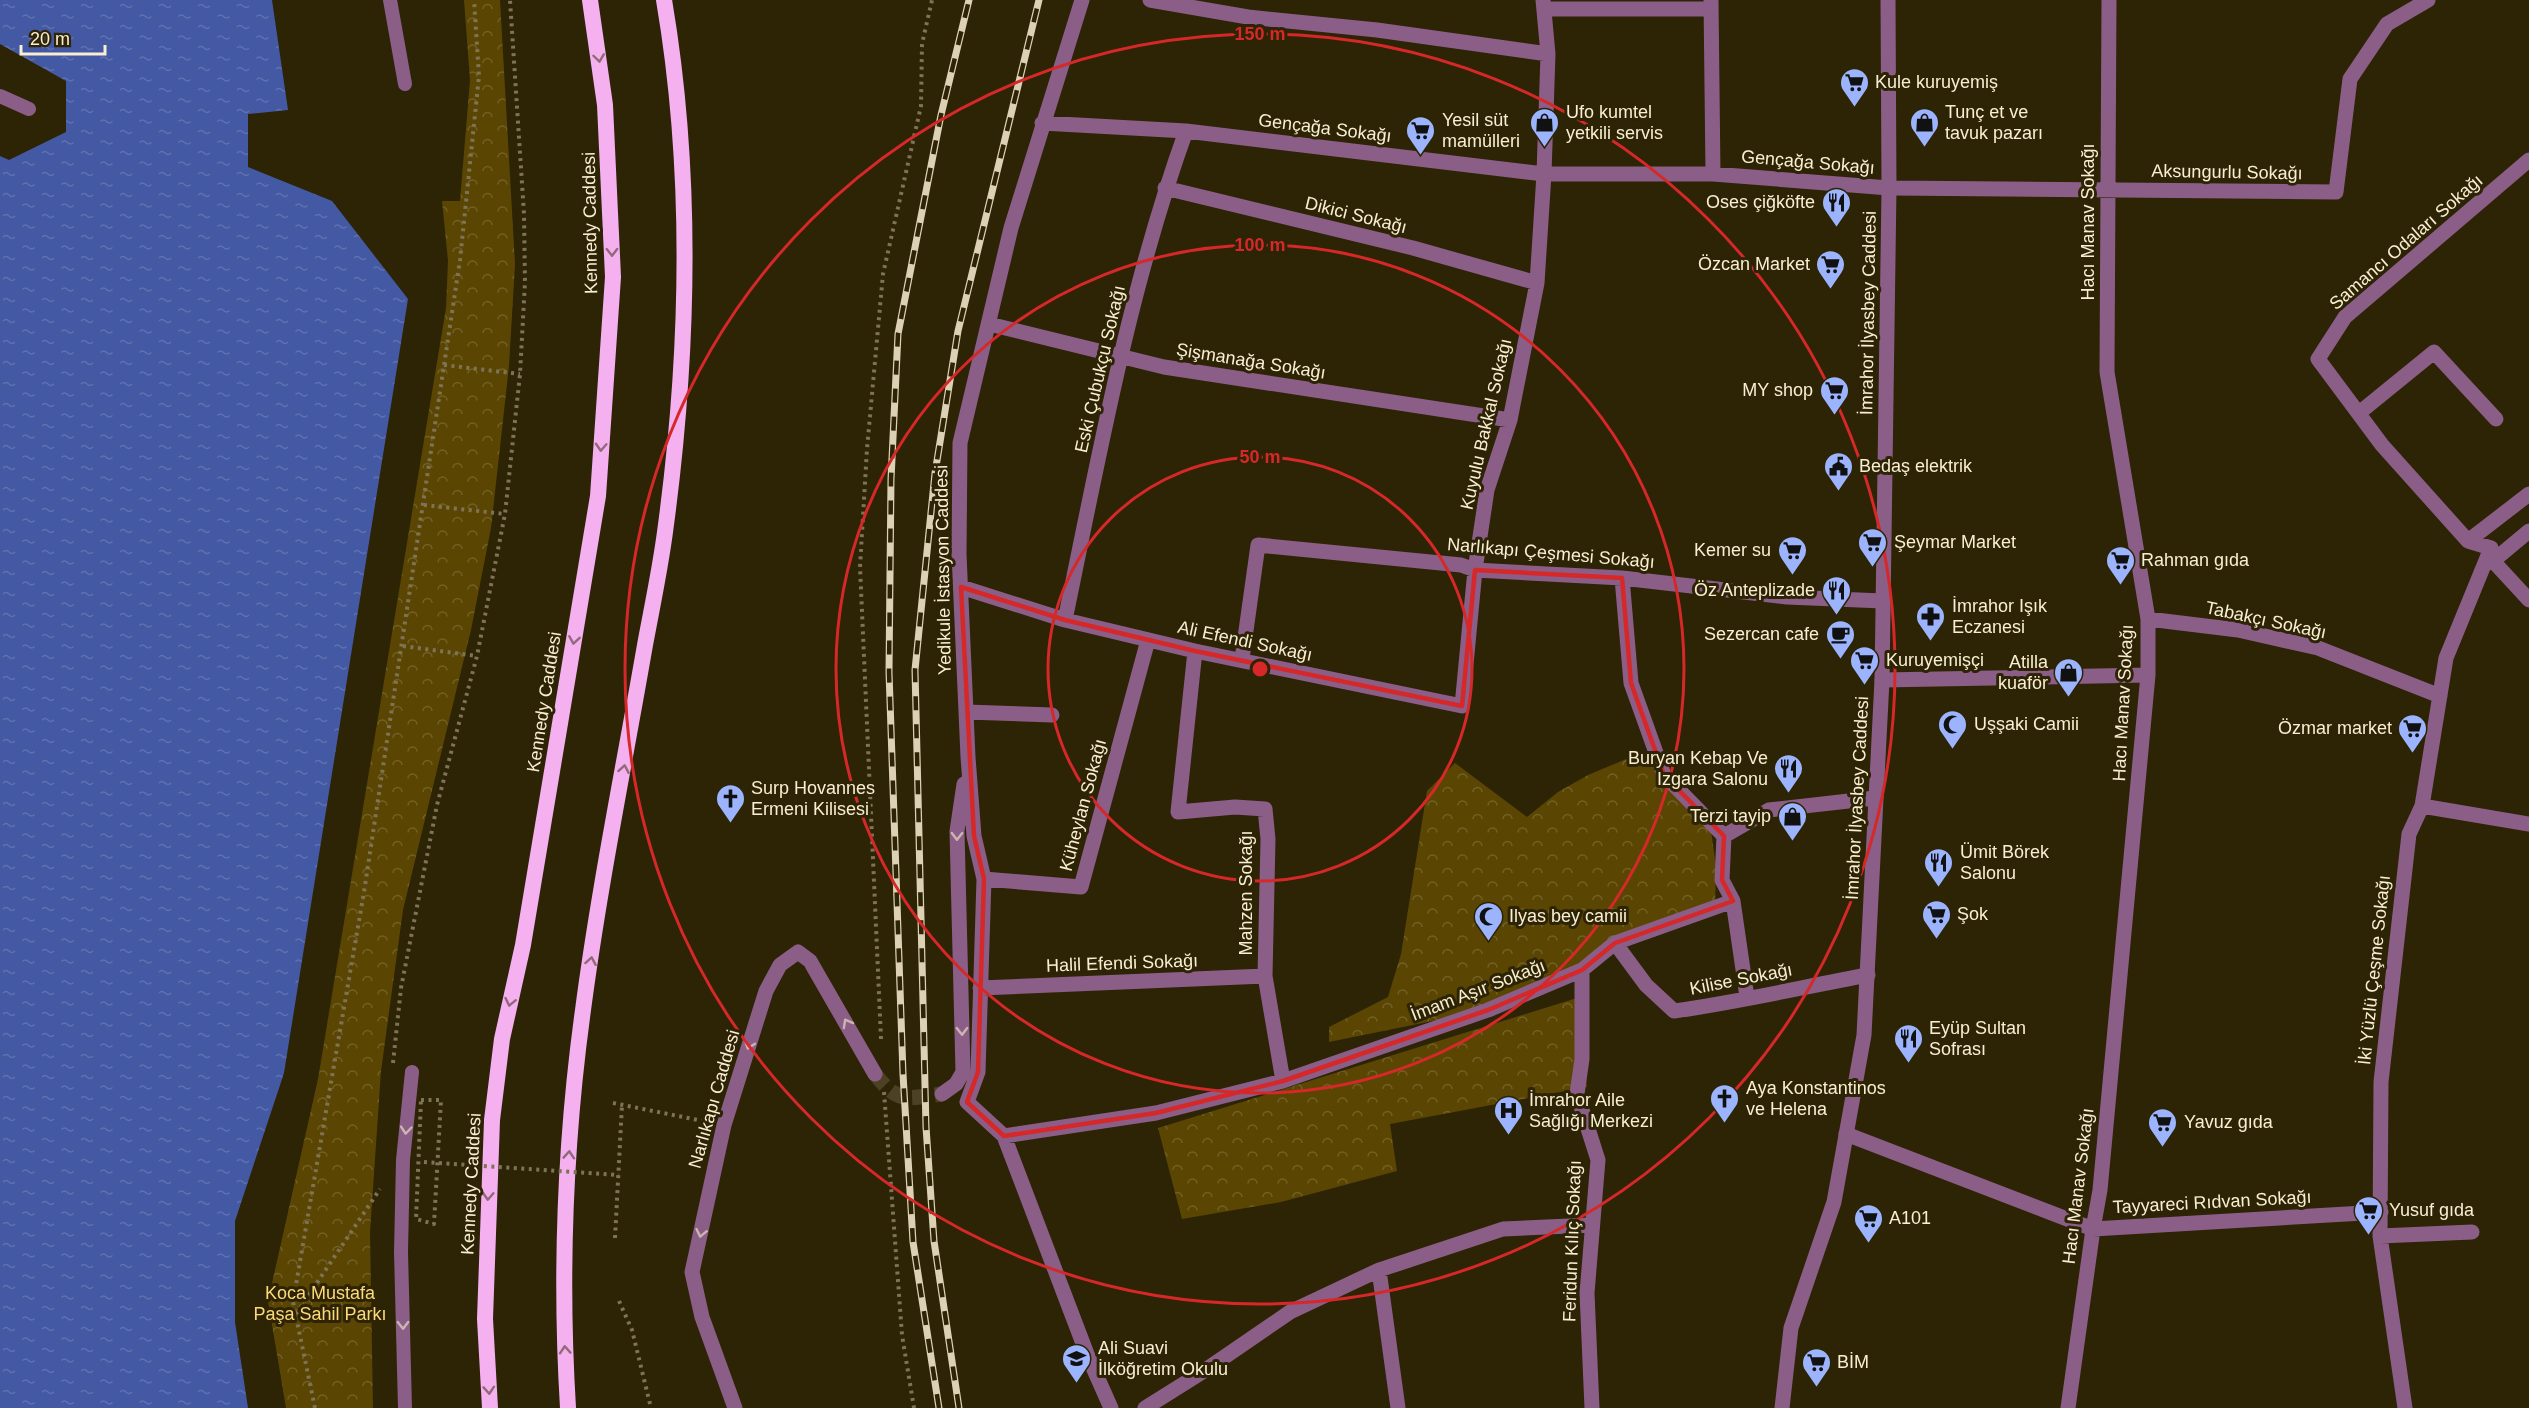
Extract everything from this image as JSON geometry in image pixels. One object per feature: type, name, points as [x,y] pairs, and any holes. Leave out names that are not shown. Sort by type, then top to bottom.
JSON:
[{"type":"highway","name":"Kennedy Caddesi","points":[[490,1408],[485,1319],[492,1120],[502,1039],[523,945],[598,496],[613,277],[605,105],[590,0]]},
{"type":"highway","points":[[568,1408],[564,1338],[565,1252],[573,1095],[583,1008],[665,534],[680,398],[686,300],[684,199],[680,114],[664,0]]},
{"type":"street","name":"Yedikule İstasyon Caddesi","points":[[1005,1136],[967,1102],[978,1072],[984,879],[974,836],[968,757],[961,587],[960,443],[1011,228],[1082,0]]},
{"type":"street","points":[[1150,0],[1248,17],[1377,30],[1548,54]]},
{"type":"street","name":"İmrahor İlyasbey Caddesi","points":[[1782,1408],[1791,1328],[1834,1202],[1864,1035],[1875,859],[1875,798],[1884,601],[1889,188],[1888,0]]},
{"type":"street","name":"Hacı Manav Sokağı","points":[[2068,1408],[2100,1190],[2148,675],[2148,619],[2107,372],[2109,0]]},
{"type":"street","name":"Aksungurlu Sokağı","points":[[1889,188],[2336,192],[2350,79],[2387,24],[2428,0]]},
{"type":"street","points":[[1544,4],[1711,4],[1713,174]]},
{"type":"street","name":"Kuyulu Bakkal Sokağı","points":[[1475,570],[1487,490],[1510,420],[1537,283],[1548,54],[1544,4]]},
{"type":"street","name":"Gençağa Sokağı","points":[[1042,123],[1186,131],[1544,174],[1713,174],[1889,188]]},
{"type":"street","name":"Eski Çubukçu Sokağı","points":[[1065,620],[1120,356],[1165,188],[1186,131]]},
{"type":"street","name":"Samancı Odaları Sokağı","points":[[2468,541],[2382,445],[2318,359],[2345,317],[2529,160]]},
{"type":"street","name":"Dikici Sokağı","points":[[1165,188],[1401,246],[1537,283]]},
{"type":"street","name":"Şişmanağa Sokağı","points":[[989,324],[1164,367],[1510,420]]},
{"type":"street","points":[[2359,413],[2434,352],[2496,419]]},
{"type":"street","points":[[2529,494],[2468,541],[2492,554],[2529,600]]},
{"type":"street","points":[[2492,554],[2529,531]]},
{"type":"street","name":"Narlıkapı Çeşmesi Sokağı","points":[[1242,659],[1258,545],[1461,565],[1475,570],[1622,578],[1787,597],[1884,601]]},
{"type":"street","name":"İki Yüzlü Çeşme Sokağı","points":[[2405,1408],[2380,1236],[2381,1082],[2409,834],[2422,806],[2446,658],[2492,554]]},
{"type":"street","name":"Ali Efendi Sokağı","points":[[961,587],[1065,620],[1148,640],[1462,706],[1475,570]]},
{"type":"street","points":[[1622,578],[1631,683],[1664,775],[1724,837],[1722,880],[1733,901],[1747,997]]},
{"type":"street","name":"Tabakçı Sokağı","points":[[2148,619],[2238,630],[2318,648],[2440,696]]},
{"type":"street","name":"Küheylan Sokağı","points":[[984,879],[1081,887],[1148,640]]},
{"type":"street","name":"Mahzen Sokağı","points":[[1195,651],[1178,812],[1235,807],[1265,809],[1268,838],[1265,976],[1283,1081]]},
{"type":"street","points":[[1882,680],[2148,675]]},
{"type":"street","points":[[966,712],[1052,715]]},
{"type":"street","points":[[942,1094],[956,1084],[963,1072],[957,831],[968,757]]},
{"type":"street","points":[[1724,837],[1769,810],[1875,798]]},
{"type":"street","points":[[2422,806],[2529,824]]},
{"type":"street","name":"İmam Aşır Sokağı","points":[[1005,1136],[1156,1113],[1283,1081],[1488,1010],[1582,970],[1615,943],[1733,901]]},
{"type":"street","name":"Kilise Sokağı","points":[[1615,943],[1646,985],[1674,1011],[1868,975]]},
{"type":"street","name":"Narlıkapı Caddesi","points":[[735,1408],[702,1317],[693,1272],[724,1125],[766,991],[780,965],[787,958],[798,952],[810,961],[880,1080]]},
{"type":"street","name":"Feridun Kılıç Sokağı","points":[[1582,970],[1582,1059],[1577,1094],[1598,1160],[1587,1293],[1592,1408]]},
{"type":"street","name":"Halil Efendi Sokağı","points":[[981,988],[1265,976]]},
{"type":"street","name":"Tayyareci Rıdvan Sokağı","points":[[1846,1134],[2093,1229],[2381,1212]]},
{"type":"street","points":[[1005,1136],[1087,1354],[1111,1408]]},
{"type":"street","points":[[1145,1408],[1290,1312],[1379,1270],[1503,1229],[1591,1225]]},
{"type":"street","points":[[2380,1236],[2472,1232]]},
{"type":"street","points":[[1379,1270],[1398,1408]]},
{"type":"lane","points":[[390,0],[405,84]]},
{"type":"lane","points":[[0,96],[29,109]]},
{"type":"lane","points":[[405,1408],[401,1252],[403,1160],[412,1072]]},
{"type":"path","points":[[315,1408],[293,1302],[364,892],[444,365],[472,162],[479,76],[474,0]]},
{"type":"path","points":[[393,1068],[401,988],[437,805],[477,656],[505,514],[520,375],[525,282],[524,214],[510,0]]},
{"type":"path","points":[[881,1040],[860,567],[867,449],[883,274],[921,106],[922,44],[932,0]]},
{"type":"path","points":[[444,365],[520,375]]},
{"type":"path","points":[[424,505],[505,514]]},
{"type":"path","points":[[403,645],[477,656]]},
{"type":"path","points":[[880,1080],[902,1335],[914,1408]]},
{"type":"path","points":[[434,1224],[441,1100]]},
{"type":"path","points":[[613,1103],[701,1120]]},
{"type":"path","points":[[615,1238],[622,1105]]},
{"type":"path","points":[[424,1162],[619,1175]]},
{"type":"path","points":[[296,1314],[382,1186],[382,1196]]},
{"type":"path","points":[[619,1301],[632,1330],[651,1408]]},
{"type":"highlighted area","points":[[1475,570],[1622,578],[1631,683],[1664,775],[1724,836],[1722,880],[1733,901],[1615,943],[1582,970],[1488,1010],[1283,1081],[1156,1113],[1004,1136],[967,1102],[978,1072],[984,879],[974,836],[961,587],[1065,620],[1195,651],[1462,706]]},
{"type":"green space","name":"Koca Mustafa Paşa Sahil Parkı","points":[[464,0],[500,0],[515,264],[509,366],[491,528],[471,630],[403,910],[381,1071],[370,1232],[373,1408],[286,1408],[268,1301],[318,1079],[446,308],[448,261],[442,201],[460,201],[470,80]]},
{"type":"green space","points":[[1643,752],[1710,823],[1716,867],[1715,908],[1467,1014],[1329,1042],[1329,1027],[1388,997],[1401,954],[1427,791],[1455,763],[1527,817],[1558,792],[1588,775]]},
{"type":"green space","points":[[1577,998],[1587,1087],[1390,1124],[1397,1171],[1281,1202],[1182,1219],[1158,1128]]},
{"type":"water","points":[[0,0],[272,0],[288,110],[248,114],[248,167],[332,201],[408,299],[284,1073],[235,1221],[235,1322],[248,1408],[0,1408],[0,156],[9,160],[66,132],[66,81],[0,44]]},
{"type":"tunnel","points":[[875,1074],[891,1091],[904,1097],[942,1094]]},
{"type":"railway","points":[[939,1408],[913,1242],[903,1074],[889,672],[891,479],[898,334],[941,115],[969,0]]},
{"type":"railway","points":[[959,1408],[934,1241],[926,1127],[915,670],[935,473],[958,331],[1039,0]]},
{"type":"place","name":"Kule kuruyemiş","points":[[1854,108]]},
{"type":"place","name":"Ufo kumtel yetkili servis","points":[[1545,148]]},
{"type":"place","name":"Tunç et ve tavuk pazarı","points":[[1924,148]]},
{"type":"place","name":"Yesil süt mamülleri","points":[[1421,156]]},
{"type":"place","name":"Oses çiğköfte","points":[[1836,228]]},
{"type":"place","name":"Özcan Market","points":[[1831,290]]},
{"type":"place","name":"MY shop","points":[[1834,416]]},
{"type":"place","name":"Bedaş elektrik","points":[[1838,492]]},
{"type":"place","name":"Şeymar Market","points":[[1873,568]]},
{"type":"place","name":"Kemer su","points":[[1792,576]]},
{"type":"place","name":"Rahman gıda","points":[[2120,586]]},
{"type":"place","name":"Öz Anteplizade","points":[[1836,616]]},
{"type":"place","name":"İmrahor Işık Eczanesi","points":[[1931,642]]},
{"type":"place","name":"Sezercan cafe","points":[[1840,660]]},
{"type":"place","name":"Kuruyemişçi","points":[[1865,686]]},
{"type":"place","name":"Atilla kuaför","points":[[2069,698]]},
{"type":"place","name":"Uşşaki Camii","points":[[1953,750]]},
{"type":"place","name":"Özmar market","points":[[2413,754]]},
{"type":"place","name":"Buryan Kebap Ve Izgara Salonu","points":[[1789,794]]},
{"type":"place","name":"Surp Hovannes Ermeni Kilisesi","points":[[730,824]]},
{"type":"place","name":"Terzi tayip","points":[[1792,842]]},
{"type":"place","name":"Ümit Börek Salonu","points":[[1939,888]]},
{"type":"place","name":"Şok","points":[[1936,940]]},
{"type":"place","name":"Ilyas bey camii","points":[[1488,942]]},
{"type":"place","name":"Eyüp Sultan Sofrası","points":[[1908,1064]]},
{"type":"place","name":"Aya Konstantinos ve Helena","points":[[1725,1124]]},
{"type":"place","name":"İmrahor Aile Sağlığı Merkezi","points":[[1508,1136]]},
{"type":"place","name":"Yavuz gıda","points":[[2163,1148]]},
{"type":"place","name":"Yusuf gıda","points":[[2368,1236]]},
{"type":"place","name":"A101","points":[[1868,1244]]},
{"type":"place","name":"Ali Suavi İlköğretim Okulu","points":[[1077,1384]]},
{"type":"place","name":"BİM","points":[[1816,1388]]}]
